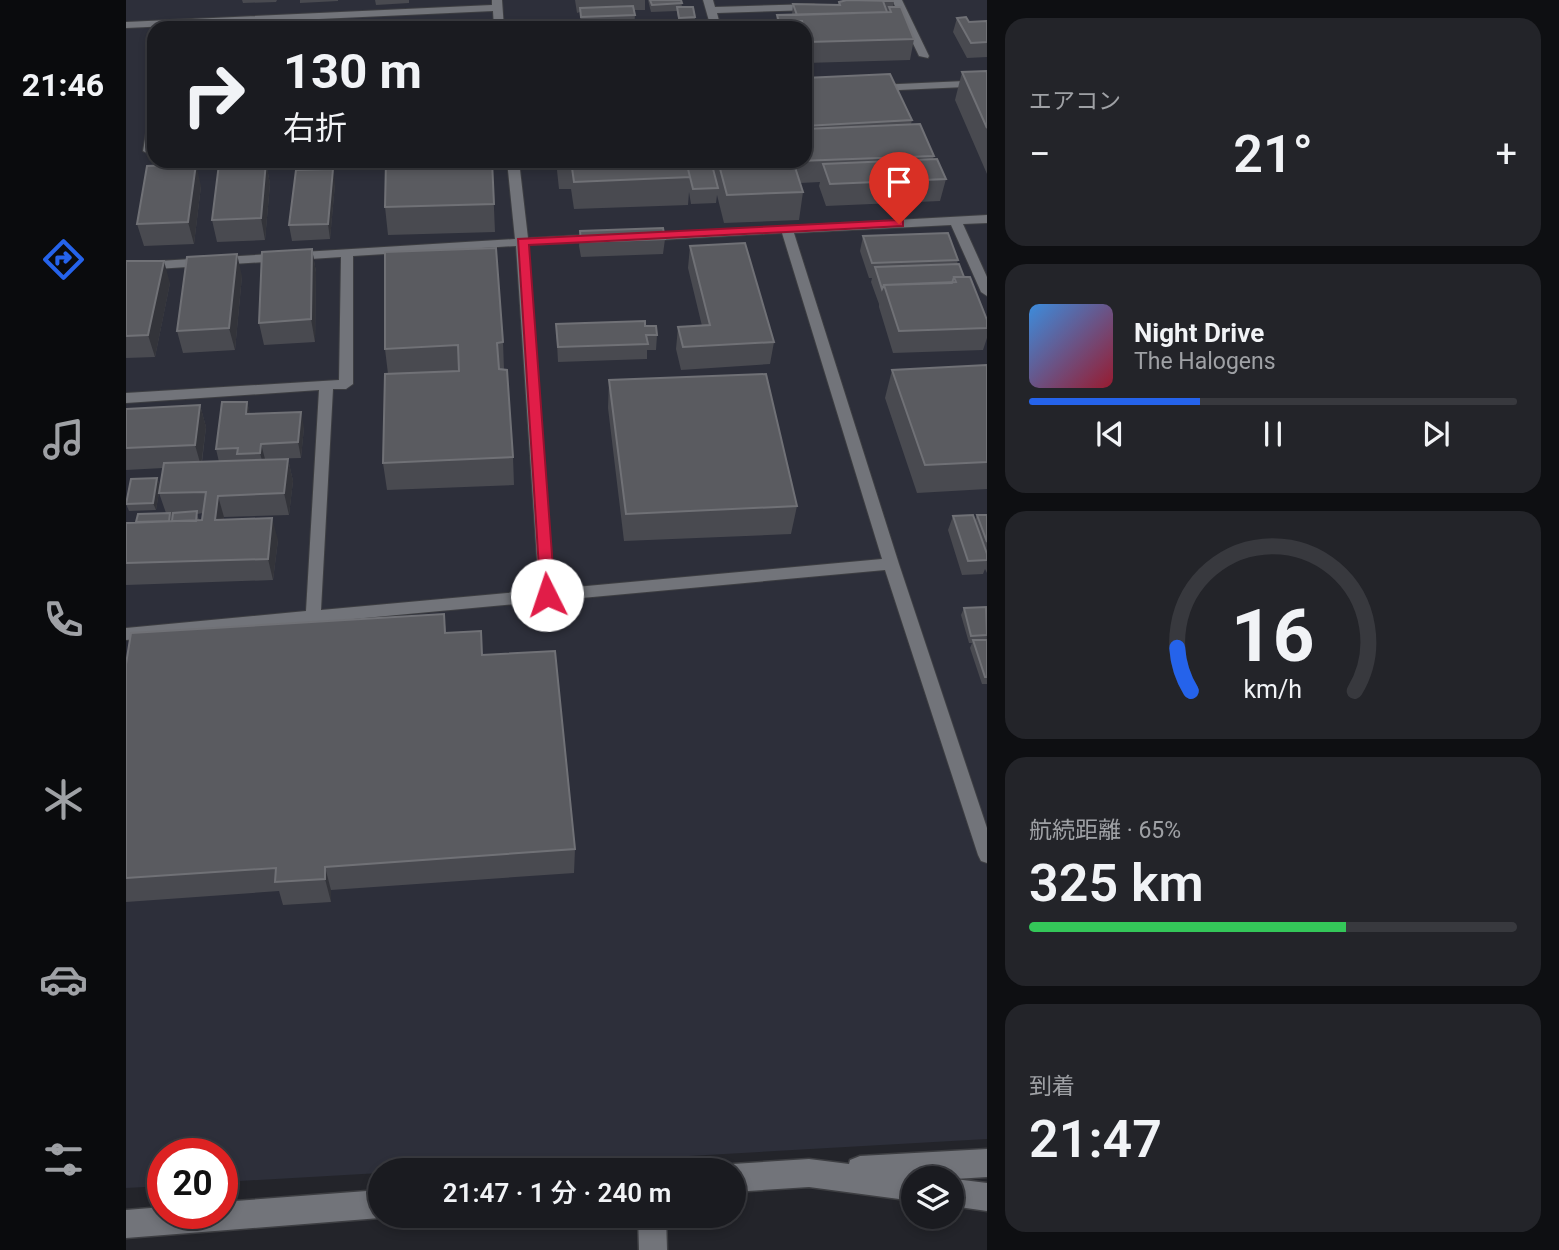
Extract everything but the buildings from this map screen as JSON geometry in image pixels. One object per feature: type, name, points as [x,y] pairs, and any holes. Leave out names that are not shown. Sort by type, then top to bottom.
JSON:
[{"type":"street","points":[[746,1177],[987,1163]]},
{"type":"street","points":[[809,1173],[901,1185]]},
{"type":"street","points":[[964,1194],[987,1197]]},
{"type":"street","points":[[126,1224],[368,1205]]},
{"type":"street","points":[[652,1228],[653,1250]]},
{"type":"lane","points":[[885,5],[898,2],[924,56]]},
{"type":"lane","points":[[245,21],[497,4]]},
{"type":"lane","points":[[710,5],[832,6]]},
{"type":"lane","points":[[126,25],[147,25]]},
{"type":"lane","points":[[861,89],[987,83]]},
{"type":"lane","points":[[514,168],[522,242],[547,595]]},
{"type":"lane","points":[[126,267],[522,242],[987,219]]},
{"type":"lane","points":[[955,220],[987,292]]},
{"type":"lane","points":[[787,230],[891,564],[987,855]]},
{"type":"lane","points":[[126,398],[346,384],[347,252]]},
{"type":"lane","points":[[313,617],[326,386]]},
{"type":"lane","points":[[126,634],[891,564]]},
{"type":"shaded area","points":[[126,0],[987,0],[987,1139],[652,1158],[368,1158],[368,1174],[238,1181],[238,1138],[147,1138],[147,1187],[126,1188]]},
{"type":"route","points":[[547,595],[522,242],[899,224]]}]
